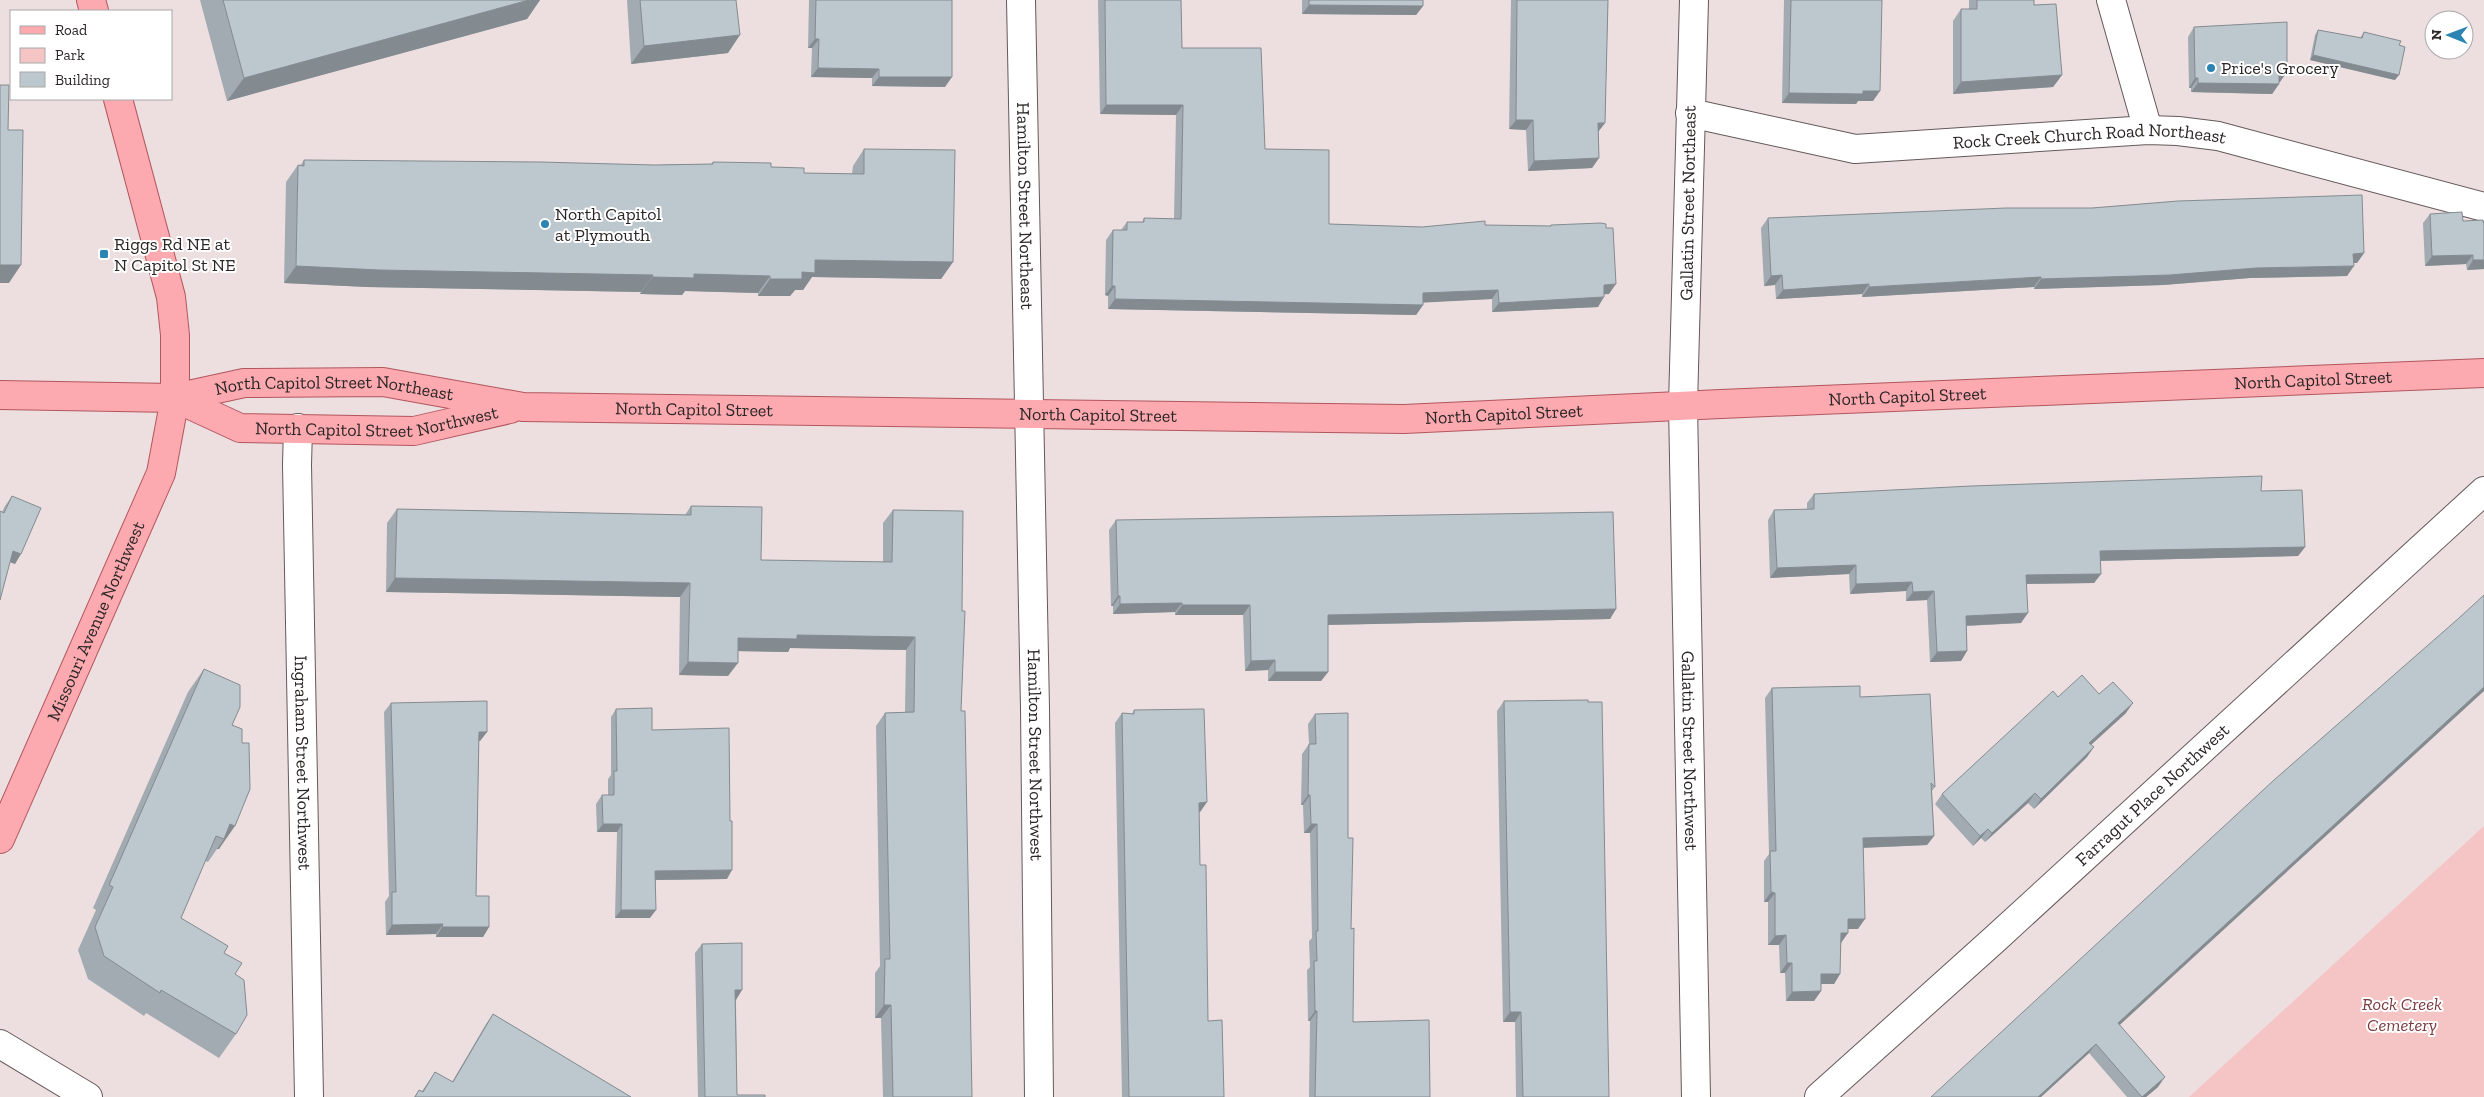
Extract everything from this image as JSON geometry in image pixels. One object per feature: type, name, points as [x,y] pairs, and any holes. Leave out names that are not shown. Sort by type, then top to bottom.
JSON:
[{"type":"main road","name":"Missouri Avenue Northwest","points":[[0,839],[161,473],[175,398],[175,336],[171,297],[118,100]]},
{"type":"main road","name":"North Capitol Street","points":[[523,407],[1404,419],[1683,405],[2484,373]]},
{"type":"main road","name":"North Capitol Street Northeast","points":[[175,398],[244,383],[383,382],[523,407]]},
{"type":"main road","points":[[0,395],[175,398]]},
{"type":"main road","name":"North Capitol Street Northwest","points":[[175,398],[240,428],[414,431],[523,407]]},
{"type":"street","name":"Hamilton Street Northeast","points":[[1021,0],[1029,414]]},
{"type":"street","name":"Gallatin Street Northeast","points":[[1683,405],[1694,0]]},
{"type":"street","points":[[2111,0],[2148,130]]},
{"type":"street","name":"Rock Creek Church Road Northeast","points":[[1690,114],[1855,149],[2148,130],[2178,131],[2218,136],[2484,207]]},
{"type":"street","name":"Gallatin Street Northwest","points":[[1683,405],[1696,1097]]},
{"type":"street","name":"Hamilton Street Northwest","points":[[1029,414],[1040,1097]]},
{"type":"street","name":"Ingraham Street Northwest","points":[[298,428],[297,474],[309,1097]]},
{"type":"street","name":"Farragut Place Northwest","points":[[1819,1097],[1995,939],[2484,491]]},
{"type":"street","points":[[0,1044],[88,1097]]},
{"type":"green space","name":"Rock Creek Cemetery","points":[[2484,826],[2484,1097],[2189,1097]]},
{"type":"building","points":[[223,0],[529,0],[244,78]]},
{"type":"building","points":[[640,0],[736,0],[740,35],[644,46]]},
{"type":"building","points":[[816,0],[952,0],[952,77],[879,77],[879,69],[818,68],[819,39],[815,39]]},
{"type":"building","points":[[1105,0],[1181,0],[1182,48],[1261,48],[1265,149],[1329,150],[1329,224],[1422,227],[1485,221],[1485,225],[1551,226],[1606,224],[1606,228],[1613,228],[1616,284],[1604,285],[1604,297],[1499,303],[1498,290],[1423,293],[1423,305],[1115,299],[1115,286],[1112,286],[1113,230],[1127,230],[1127,222],[1144,222],[1144,218],[1181,219],[1183,105],[1106,105]]},
{"type":"building","points":[[1309,0],[1423,0],[1423,6],[1309,5]]},
{"type":"building","points":[[1517,0],[1608,0],[1605,123],[1598,123],[1599,158],[1534,161],[1533,120],[1516,120]]},
{"type":"building","points":[[1791,0],[1882,0],[1880,91],[1863,91],[1863,94],[1789,93]]},
{"type":"building","points":[[1977,0],[2034,0],[2034,5],[2056,4],[2062,75],[1961,82],[1961,9],[1977,9]]},
{"type":"building","points":[[2287,22],[2287,72],[2279,73],[2279,84],[2198,83],[2198,78],[2195,78],[2194,27]]},
{"type":"building","points":[[2318,30],[2362,38],[2364,32],[2401,41],[2399,45],[2405,47],[2399,75],[2313,55]]},
{"type":"building","points":[[0,85],[9,85],[8,130],[23,130],[21,265],[0,265]]},
{"type":"building","name":"North Capitol at Plymouth","points":[[864,149],[955,150],[953,262],[815,260],[815,273],[802,272],[802,279],[770,279],[770,276],[694,274],[694,278],[652,277],[653,275],[379,270],[296,266],[298,165],[304,166],[304,160],[654,165],[713,164],[713,162],[771,163],[771,167],[804,168],[804,173],[864,174]]},
{"type":"building","points":[[2362,195],[2364,253],[2353,254],[2354,266],[2256,268],[2170,275],[2041,279],[2041,277],[1869,287],[1869,284],[1783,290],[1782,275],[1771,276],[1768,218],[2006,208],[2092,208],[2178,201]]},
{"type":"building","points":[[2462,212],[2463,221],[2483,220],[2484,260],[2473,260],[2473,255],[2432,256],[2430,214]]},
{"type":"building","points":[[2262,476],[2261,491],[2302,490],[2305,547],[2100,551],[2101,574],[2026,575],[2028,613],[1966,616],[1967,651],[1937,652],[1934,591],[1913,592],[1912,582],[1856,584],[1856,565],[1777,568],[1774,510],[1814,509],[1814,494],[1971,486]]},
{"type":"building","points":[[12,496],[41,508],[21,554],[13,551],[0,600],[0,511],[4,513]]},
{"type":"building","points":[[691,506],[762,507],[761,560],[892,562],[893,510],[963,511],[962,611],[965,611],[961,711],[965,711],[972,1097],[893,1097],[891,1005],[884,1005],[885,959],[890,959],[885,713],[914,712],[915,637],[797,635],[797,639],[738,638],[738,663],[688,662],[690,583],[395,578],[397,509],[691,515]]},
{"type":"building","points":[[1613,512],[1616,609],[1328,615],[1328,672],[1275,672],[1275,660],[1251,661],[1250,605],[1120,604],[1120,596],[1118,596],[1116,520]]},
{"type":"building","points":[[2484,595],[2484,687],[2118,1023],[2165,1077],[2142,1097],[2096,1044],[2038,1097],[1931,1097],[2274,780]]},
{"type":"building","points":[[204,669],[240,685],[240,707],[232,725],[242,729],[242,743],[249,743],[250,789],[235,826],[230,824],[224,839],[216,836],[181,918],[228,946],[224,953],[242,963],[235,974],[244,980],[247,1015],[236,1034],[161,990],[160,993],[104,956],[95,927],[113,887],[109,885]]},
{"type":"building","points":[[2082,675],[2099,694],[2113,682],[2133,703],[2089,743],[2094,747],[2041,799],[2035,793],[1992,833],[1988,829],[1980,836],[1942,794],[2053,691],[2058,697]]},
{"type":"building","points":[[1860,686],[1860,697],[1930,694],[1935,787],[1931,783],[1934,836],[1863,838],[1865,919],[1848,919],[1848,933],[1841,933],[1840,974],[1821,974],[1821,991],[1792,992],[1792,963],[1787,963],[1786,935],[1775,936],[1775,893],[1771,892],[1770,851],[1776,851],[1772,688]]},
{"type":"building","points":[[1588,700],[1588,702],[1602,702],[1609,1097],[1523,1097],[1521,1012],[1510,1012],[1504,701]]},
{"type":"building","points":[[487,701],[487,732],[479,732],[476,896],[489,896],[489,927],[442,927],[443,924],[392,925],[392,892],[396,892],[391,703]]},
{"type":"building","points":[[652,708],[652,730],[729,728],[732,870],[655,871],[656,910],[621,910],[622,824],[603,824],[602,795],[614,795],[614,771],[617,771],[616,709]]},
{"type":"building","points":[[1204,709],[1207,802],[1199,803],[1200,865],[1206,865],[1208,1021],[1222,1020],[1224,1097],[1129,1097],[1122,713],[1134,714],[1134,710]]},
{"type":"building","points":[[1348,713],[1348,838],[1353,838],[1351,929],[1354,928],[1353,1022],[1429,1020],[1430,1097],[1315,1097],[1317,1011],[1315,1011],[1314,961],[1317,961],[1316,931],[1318,931],[1317,824],[1311,824],[1310,795],[1308,795],[1309,744],[1316,744],[1315,714]]},
{"type":"building","points":[[742,943],[742,990],[735,990],[737,1095],[765,1095],[765,1097],[705,1097],[702,944]]},
{"type":"building","points":[[493,1014],[631,1097],[415,1097],[419,1090],[423,1092],[435,1072],[453,1082]]},
{"type":"place","name":"Price's Grocery","points":[[2211,68]]},
{"type":"place","name":"North Capitol at Plymouth","points":[[545,224]]},
{"type":"place","name":"Riggs Rd NE at N Capitol St NE","points":[[104,254]]}]
